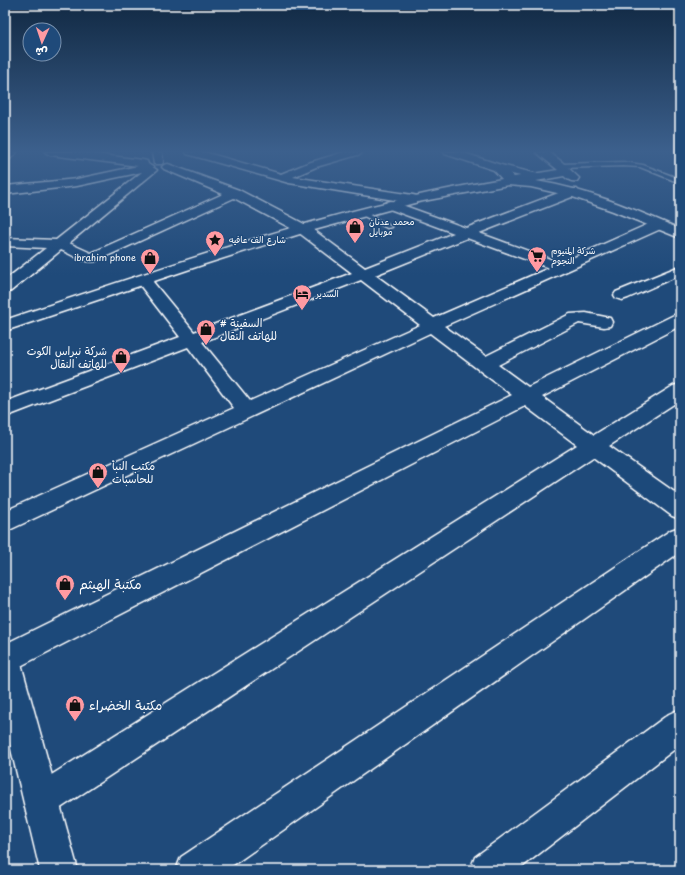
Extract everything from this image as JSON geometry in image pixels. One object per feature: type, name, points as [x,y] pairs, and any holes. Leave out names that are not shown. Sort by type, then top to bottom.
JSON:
[{"type":"street","points":[[5,288],[126,193]]},
{"type":"street","points":[[5,242],[60,244],[91,258],[235,193],[278,214],[303,229],[593,446],[680,509]]},
{"type":"street","points":[[370,193],[413,199]]},
{"type":"street","points":[[5,326],[303,229],[413,199],[448,193]]},
{"type":"street","points":[[5,410],[364,274],[571,193]]},
{"type":"street","points":[[575,193],[615,207],[680,234]]},
{"type":"street","points":[[591,193],[615,207]]},
{"type":"street","points":[[391,205],[468,232],[562,268]]},
{"type":"street","points":[[5,522],[433,326],[658,225]]},
{"type":"street","points":[[622,295],[680,270]]},
{"type":"street","points":[[144,280],[247,411]]},
{"type":"street","points":[[485,364],[576,318],[586,318],[604,322]]},
{"type":"street","points":[[59,870],[5,659],[680,319]]},
{"type":"street","points":[[41,801],[680,391]]},
{"type":"street","points":[[194,870],[680,538]]},
{"type":"street","points":[[488,870],[680,725]]},
{"type":"lane","points":[[362,213],[389,227]]},
{"type":"place","name":"محمد عدنان موبايل","points":[[355,244]]},
{"type":"place","name":"شارع الف عافيه","points":[[215,257]]},
{"type":"place","name":"شركة المنيوم النجوم","points":[[537,273]]},
{"type":"place","name":"ibrahim phone","points":[[150,275]]},
{"type":"place","name":"السدير","points":[[302,311]]},
{"type":"place","name":"# السفينة للهاتف النقال","points":[[206,346]]},
{"type":"place","name":"شركة نبراس الكوت للهاتف النقال","points":[[121,374]]},
{"type":"place","name":"مكتب النبأ للحاسبات","points":[[98,489]]},
{"type":"place","name":"مكتبة الهيثم","points":[[65,601]]},
{"type":"place","name":"مكتبة الخضراء","points":[[75,722]]}]
